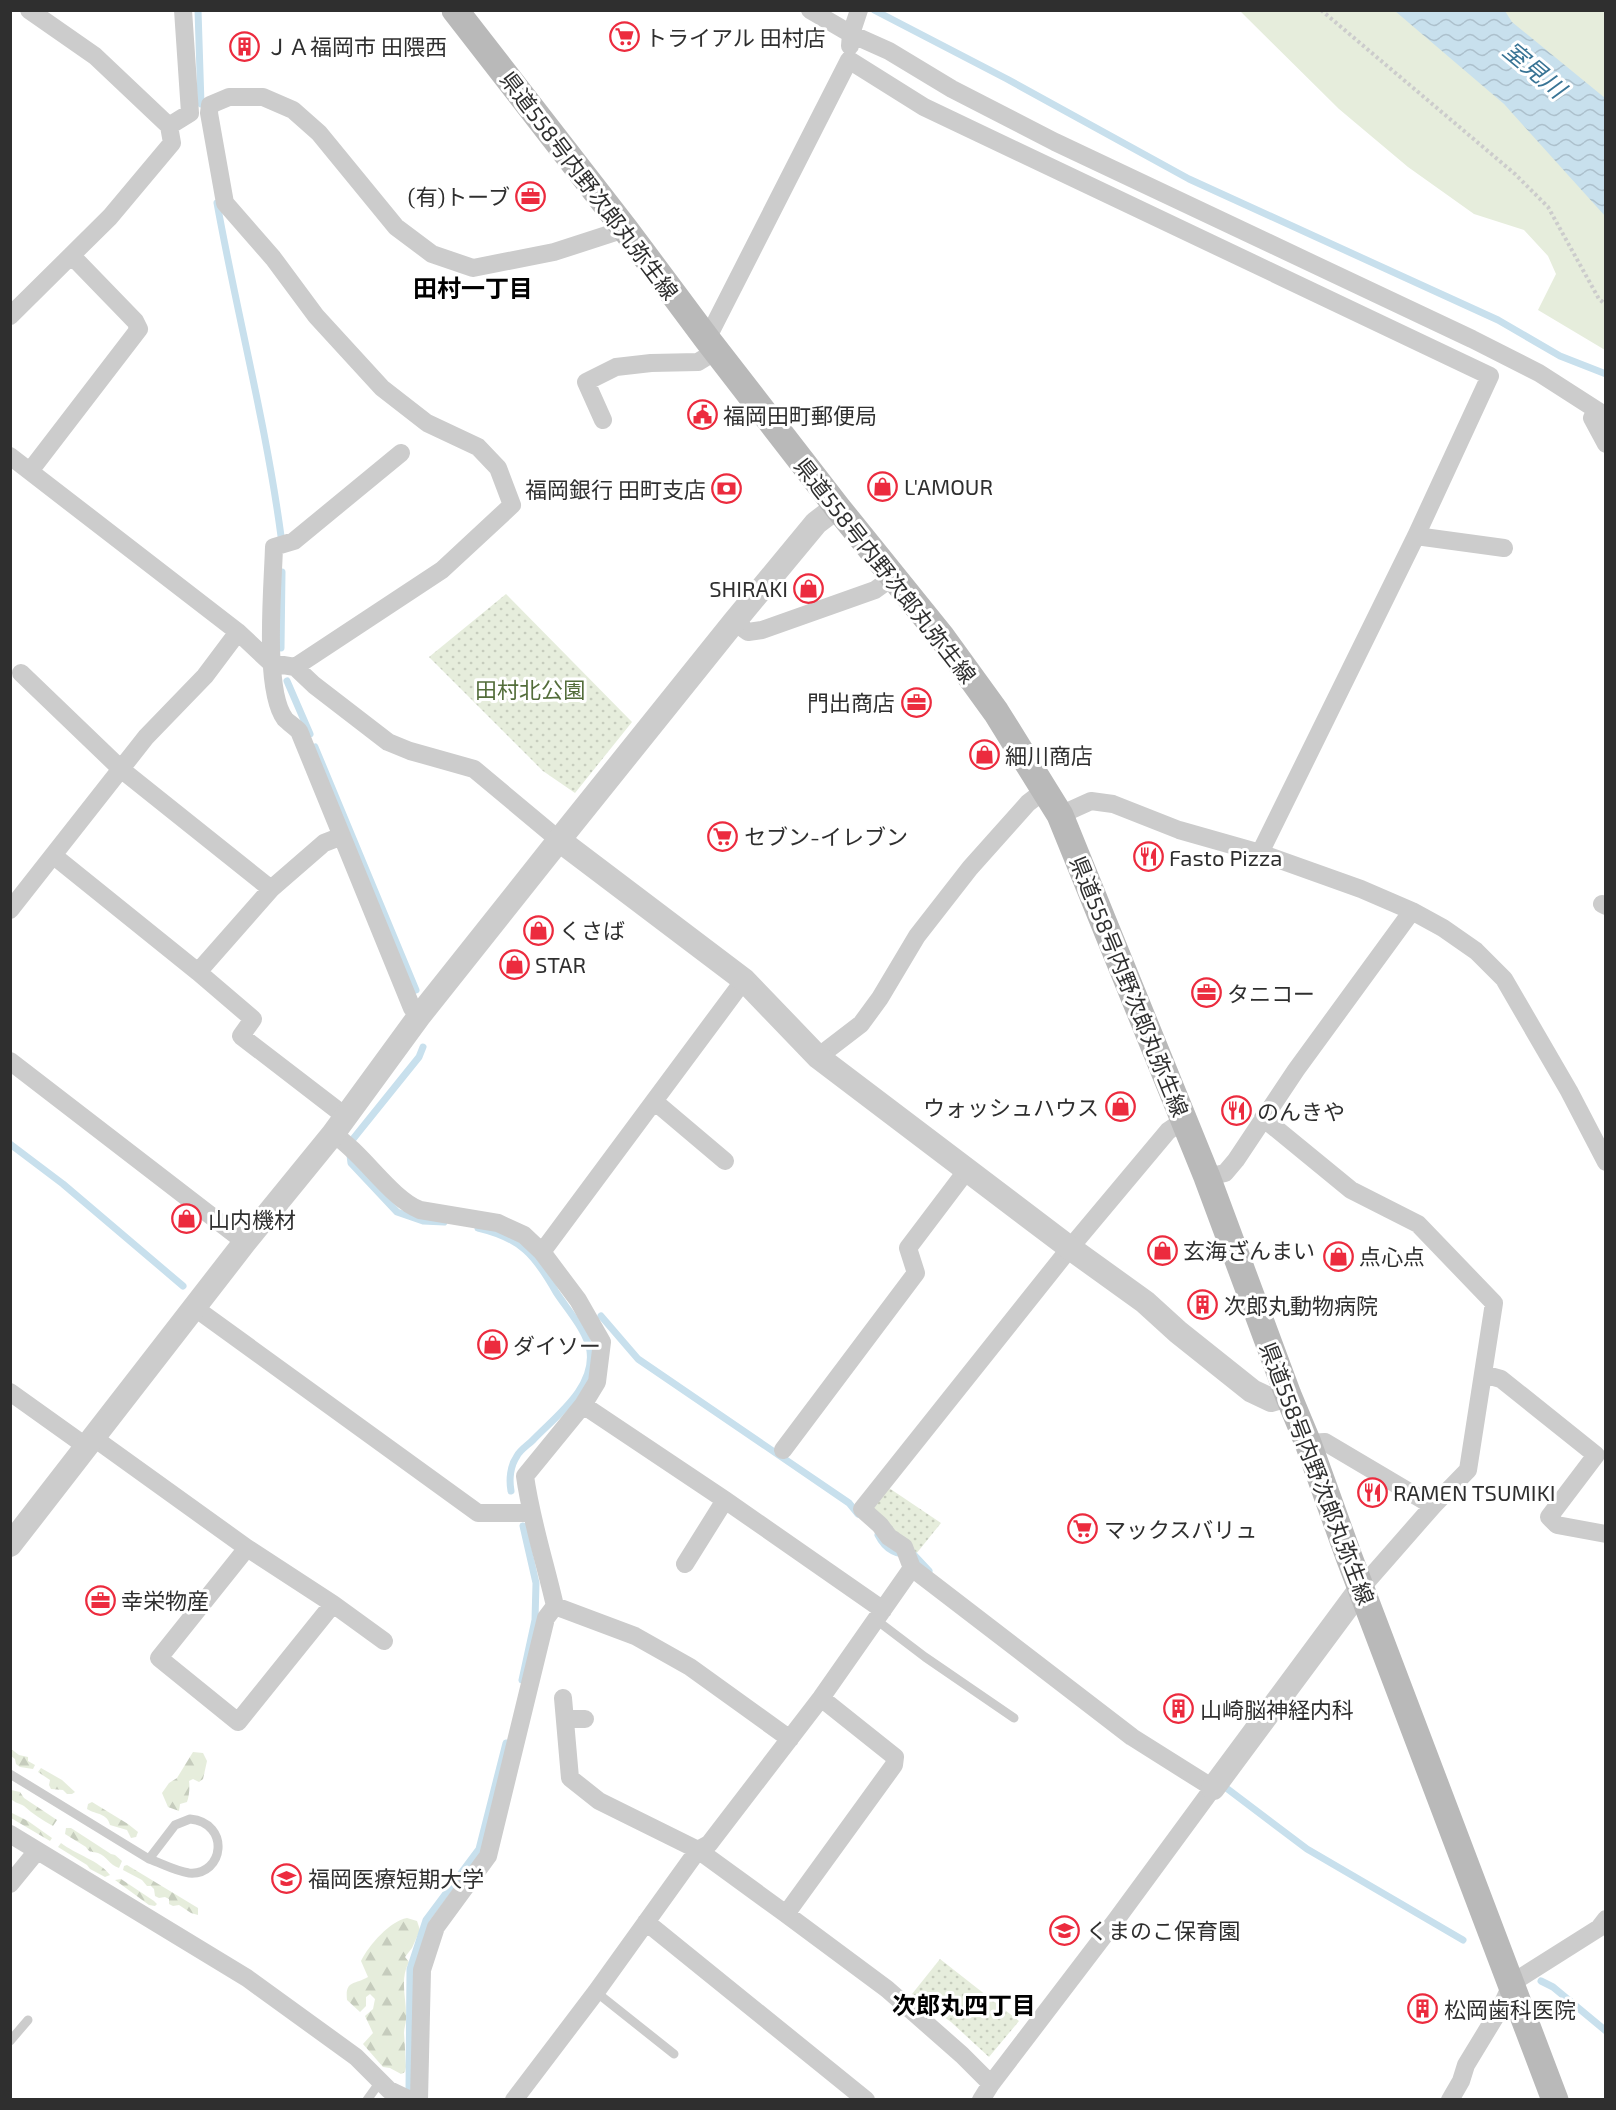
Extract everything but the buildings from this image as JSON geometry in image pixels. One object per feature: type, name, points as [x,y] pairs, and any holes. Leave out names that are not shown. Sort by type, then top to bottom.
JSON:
[{"type":"main road","name":"県道558号内野次郎丸弥生線","points":[[455,10],[837,507],[941,636],[996,712],[1060,815],[1207,1177],[1555,2100]]},
{"type":"street","points":[[10,316],[110,217],[172,143],[169,126],[95,56],[29,10]]},
{"type":"street","points":[[183,10],[190,112]]},
{"type":"street","points":[[810,10],[851,34],[890,51],[952,89],[1055,142],[1472,339],[1539,373],[1601,413],[1592,418],[1605,444]]},
{"type":"street","points":[[603,420],[586,382],[616,367],[651,363],[698,362],[712,345],[849,60],[851,34],[858,13]]},
{"type":"street","points":[[849,60],[924,107],[1490,376],[1416,536],[1260,853]]},
{"type":"street","points":[[295,667],[442,570],[512,505],[498,468],[478,447],[427,423],[382,387],[316,316],[273,258],[225,203],[209,113],[210,105],[229,97],[263,97],[293,110],[319,133],[396,227],[432,254],[473,268],[554,252],[625,229]]},
{"type":"street","points":[[169,126],[190,112],[209,113]]},
{"type":"street","points":[[30,471],[139,329],[135,321],[72,256]]},
{"type":"street","points":[[401,453],[294,541],[274,547],[271,663],[273,690],[284,718],[299,731],[412,1008],[420,1015]]},
{"type":"street","points":[[10,456],[238,632],[271,663],[295,667],[314,685],[388,742],[410,751],[474,769],[559,840],[744,980],[818,1057],[1145,1302],[1178,1332],[1252,1391],[1271,1400],[1288,1395]]},
{"type":"street","points":[[10,1545],[245,1242],[339,1125],[420,1015],[559,840],[734,621],[816,524],[837,507]]},
{"type":"street","points":[[1416,536],[1504,548]]},
{"type":"street","points":[[734,621],[748,632],[762,630],[875,590],[893,577]]},
{"type":"street","points":[[10,910],[122,771],[146,737],[206,676],[238,632]]},
{"type":"street","points":[[21,673],[122,771],[272,890]]},
{"type":"street","points":[[818,1057],[861,1024],[880,998],[917,936],[970,868],[1028,803],[1046,790]]},
{"type":"street","points":[[1060,815],[1091,801],[1113,804],[1179,830],[1260,853],[1362,889],[1412,910],[1443,928],[1476,951],[1503,979],[1569,1091],[1605,1162]]},
{"type":"street","points":[[198,972],[272,890],[324,843],[342,836]]},
{"type":"street","points":[[54,856],[254,1019],[241,1036],[339,1125],[356,1151],[408,1206],[420,1210],[498,1222],[524,1235],[542,1252],[578,1300],[602,1342],[597,1382],[583,1405],[525,1476],[530,1513],[555,1606]]},
{"type":"street","points":[[1207,1177],[1225,1173],[1236,1160],[1263,1118],[1412,910]]},
{"type":"street","points":[[542,1252],[744,980]]},
{"type":"street","points":[[10,1061],[245,1242]]},
{"type":"street","points":[[654,1101],[725,1161]]},
{"type":"street","points":[[563,1698],[570,1778],[599,1801],[699,1850],[887,1989],[962,2055],[984,2095],[1362,1587],[1468,1470],[1494,1303],[1418,1224],[1351,1190],[1263,1118]]},
{"type":"street","points":[[1184,1120],[1168,1131],[1070,1248],[862,1509],[880,1525],[908,1559],[1132,1737],[1217,1782]]},
{"type":"street","points":[[783,1450],[916,1273],[908,1248],[967,1170]]},
{"type":"street","points":[[195,1308],[478,1513],[530,1513]]},
{"type":"street","points":[[1483,1374],[1501,1379],[1596,1455],[1550,1517],[1557,1525],[1605,1534]]},
{"type":"street","points":[[10,1392],[91,1442],[333,1604],[384,1641]]},
{"type":"street","points":[[583,1405],[725,1500],[879,1614]]},
{"type":"street","points":[[1308,1443],[1325,1442],[1433,1506]]},
{"type":"street","points":[[685,1563],[725,1500]]},
{"type":"street","points":[[247,1548],[159,1659],[238,1722],[333,1604]]},
{"type":"street","points":[[514,2100],[699,1850],[710,1844],[821,1698],[879,1614],[908,1559]]},
{"type":"street","points":[[555,1606],[635,1636],[681,1662],[790,1739]]},
{"type":"street","points":[[419,2100],[422,1970],[436,1927],[488,1856],[546,1618],[555,1606]]},
{"type":"street","points":[[786,1914],[894,1765],[895,1757],[821,1698]]},
{"type":"street","points":[[566,1719],[585,1719]]},
{"type":"street","points":[[10,1834],[247,1978],[356,2058],[389,2090],[410,2100]]},
{"type":"street","points":[[10,1884],[37,1851]]},
{"type":"street","points":[[1450,2100],[1512,1983],[1599,1928],[1605,1919]]},
{"type":"street","points":[[646,1922],[866,2100]]},
{"type":"lane","points":[[879,1614],[925,1657],[1014,1718]]},
{"type":"lane","points":[[10,1774],[149,1859],[189,1873],[199,1872],[214,1862],[219,1845],[217,1836],[207,1823],[199,1820],[182,1820],[169,1831],[149,1859]]},
{"type":"lane","points":[[596,1992],[674,2054]]},
{"type":"lane","points":[[10,2042],[28,2020]]},
{"type":"lane","points":[[367,2100],[380,2082]]},
{"type":"path","points":[[1321,10],[1532,190],[1548,207],[1599,299],[1605,305]]},
{"type":"green space","points":[[1240,11],[1410,11],[1605,203],[1605,350],[1538,310],[1556,274],[1548,256],[1524,230],[1474,214],[1408,167],[1339,109]]},
{"type":"green space","points":[[1493,11],[1605,11],[1605,112]]},
{"type":"green space","name":"田村北公園","points":[[506,594],[632,722],[575,793],[543,771],[429,657]]},
{"type":"green space","points":[[889,1488],[941,1523],[916,1554],[871,1511]]},
{"type":"green space","points":[[11,1749],[19,1755],[28,1757],[28,1761],[35,1765],[33,1769],[16,1764],[15,1759],[11,1756]]},
{"type":"green space","points":[[193,1752],[203,1753],[207,1761],[203,1779],[199,1782],[193,1779],[189,1781],[188,1800],[180,1804],[179,1811],[168,1807],[162,1793],[169,1783],[177,1778]]},
{"type":"green space","points":[[41,1768],[62,1780],[75,1792],[67,1794],[63,1790],[51,1789],[50,1780],[38,1772]]},
{"type":"green space","points":[[11,1790],[20,1792],[24,1798],[57,1820],[53,1826],[11,1799]]},
{"type":"green space","points":[[92,1802],[128,1824],[138,1832],[136,1837],[131,1838],[127,1830],[110,1825],[107,1818],[87,1809],[88,1804]]},
{"type":"green space","points":[[10,1812],[28,1821],[52,1838],[50,1841],[11,1818]]},
{"type":"green space","points":[[66,1828],[71,1828],[115,1855],[122,1861],[119,1868],[101,1854],[90,1851],[65,1834]]},
{"type":"green space","points":[[61,1843],[100,1866],[110,1875],[105,1877],[90,1869],[58,1847]]},
{"type":"green space","points":[[127,1865],[198,1908],[198,1915],[179,1905],[169,1904],[169,1899],[165,1897],[155,1896],[151,1886],[147,1886],[142,1880],[123,1870]]},
{"type":"green space","points":[[121,1879],[157,1904],[149,1905],[115,1880]]},
{"type":"green space","points":[[407,1918],[417,1921],[420,1930],[405,1957],[409,1962],[404,1976],[406,2067],[405,2072],[401,2074],[383,2067],[363,2044],[373,2033],[365,2016],[373,2009],[375,1999],[370,1994],[366,1997],[366,2006],[360,2012],[347,2000],[347,1989],[352,1984],[368,1977],[361,1961],[369,1948],[387,1929]]},
{"type":"green space","points":[[940,1959],[1019,2021],[989,2057],[951,2022],[912,1994]]},
{"type":"water","name":"室見川","points":[[1395,11],[1505,11],[1512,22],[1605,98],[1605,216],[1504,104]]},
{"type":"waterway","points":[[198,10],[201,104]]},
{"type":"waterway","points":[[874,10],[1007,79],[1189,179],[1498,320],[1560,356],[1606,374]]},
{"type":"waterway","points":[[217,203],[267,452],[281,536]]},
{"type":"waterway","points":[[281,648],[282,572]]},
{"type":"waterway","points":[[287,681],[310,734]]},
{"type":"waterway","points":[[315,747],[416,990]]},
{"type":"waterway","points":[[353,1139],[419,1057],[423,1047]]},
{"type":"waterway","points":[[10,1144],[63,1184],[183,1286]]},
{"type":"waterway","points":[[350,1155],[351,1163],[397,1212],[423,1221],[444,1222]]},
{"type":"waterway","points":[[478,1228],[505,1237],[516,1243],[533,1258],[581,1328],[590,1351],[590,1364],[580,1389],[562,1411],[518,1454],[511,1473],[511,1491]]},
{"type":"waterway","points":[[601,1316],[638,1359],[849,1503],[858,1514]]},
{"type":"waterway","points":[[522,1680],[535,1620],[536,1583],[523,1526]]},
{"type":"waterway","points":[[878,1535],[888,1548],[897,1553],[914,1555],[929,1571]]},
{"type":"waterway","points":[[409,2091],[410,1969],[426,1920],[479,1849],[506,1743]]},
{"type":"waterway","points":[[1221,1784],[1307,1849],[1463,1940]]},
{"type":"waterway","points":[[1541,1981],[1553,1987],[1606,2031]]},
{"type":"place","name":"トライアル 田村店","points":[[624,37]]},
{"type":"place","name":"ＪＡ福岡市 田隈西","points":[[245,46]]},
{"type":"place","name":"(有)トーブ","points":[[531,196]]},
{"type":"place","name":"福岡田町郵便局","points":[[702,415]]},
{"type":"place","name":"L'AMOUR","points":[[883,486]]},
{"type":"place","name":"福岡銀行 田町支店","points":[[727,489]]},
{"type":"place","name":"SHIRAKI","points":[[809,588]]},
{"type":"place","name":"門出商店","points":[[916,702]]},
{"type":"place","name":"細川商店","points":[[984,755]]},
{"type":"place","name":"セブン-イレブン","points":[[723,836]]},
{"type":"place","name":"Fasto Pizza","points":[[1148,857]]},
{"type":"place","name":"くさば","points":[[538,930]]},
{"type":"place","name":"STAR","points":[[514,964]]},
{"type":"place","name":"タニコー","points":[[1206,993]]},
{"type":"place","name":"ウォッシュハウス","points":[[1120,1107]]},
{"type":"place","name":"のんきや","points":[[1236,1111]]},
{"type":"place","name":"山内機材","points":[[187,1219]]},
{"type":"place","name":"玄海ざんまい","points":[[1162,1250]]},
{"type":"place","name":"点心点","points":[[1338,1256]]},
{"type":"place","name":"次郎丸動物病院","points":[[1203,1305]]},
{"type":"place","name":"ダイソー","points":[[492,1345]]},
{"type":"place","name":"RAMEN TSUMIKI","points":[[1372,1492]]},
{"type":"place","name":"マックスバリュ","points":[[1083,1529]]},
{"type":"place","name":"幸栄物産","points":[[100,1600]]},
{"type":"place","name":"山崎脳神経内科","points":[[1179,1709]]},
{"type":"place","name":"福岡医療短期大学","points":[[287,1878]]},
{"type":"place","name":"くまのこ保育園","points":[[1065,1930]]},
{"type":"place","name":"松岡歯科医院","points":[[1423,2009]]},
{"type":"district","name":"田村一丁目","points":[[473,287]]},
{"type":"district","name":"次郎丸四丁目","points":[[964,2004]]}]
